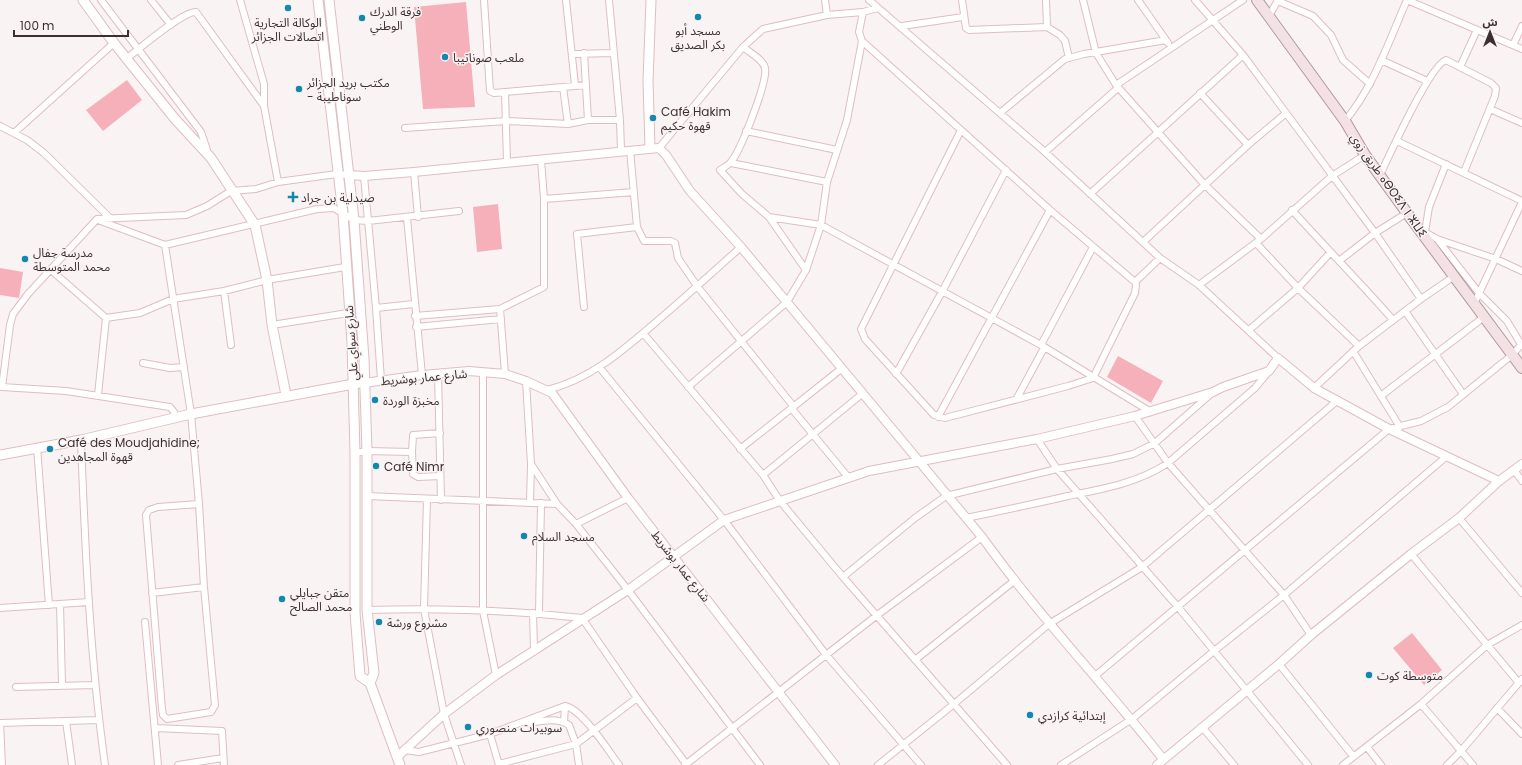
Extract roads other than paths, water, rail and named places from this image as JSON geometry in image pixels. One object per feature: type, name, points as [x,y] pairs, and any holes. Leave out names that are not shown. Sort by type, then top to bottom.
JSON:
[{"type":"main road","points":[[83,0],[126,58],[176,119],[211,158],[231,191],[255,225],[267,280],[272,325],[286,395]]},
{"type":"main road","name":"شارع سواي علي","points":[[318,0],[337,174],[343,214],[345,267],[354,383],[355,613],[360,676],[370,683],[398,761]]},
{"type":"main road","name":"شارع سواي علي","points":[[329,0],[354,220],[364,383],[367,451],[367,610],[374,673],[370,683]]},
{"type":"main road","points":[[651,0],[648,81],[654,148]]},
{"type":"main road","name":"طريق زوي ⴰⴱⵔⵉⴷ ⵏ ⵣⵡⵉ","points":[[1257,0],[1345,121],[1365,155],[1407,213],[1423,231],[1453,277],[1522,368]]},
{"type":"main road","points":[[328,86],[338,85]]},
{"type":"main road","name":"شارع عمار بوشريط","points":[[0,455],[81,440],[191,414],[286,395],[354,383],[364,383]]},
{"type":"street","points":[[101,0],[201,132],[211,158]]},
{"type":"street","points":[[151,0],[171,25]]},
{"type":"street","points":[[240,0],[264,84],[264,106],[278,182]]},
{"type":"street","points":[[484,0],[490,91],[494,93],[586,85]]},
{"type":"street","points":[[566,0],[576,85]]},
{"type":"street","points":[[609,0],[620,120],[621,151]]},
{"type":"street","points":[[825,0],[827,15]]},
{"type":"street","points":[[870,0],[902,26],[1045,152],[1160,258],[1199,285],[1278,358],[1314,388],[1389,429],[1499,481]]},
{"type":"street","points":[[962,0],[963,17],[966,28],[974,31],[1047,26],[1060,35],[1065,41],[1069,58]]},
{"type":"street","points":[[1046,0],[1047,26]]},
{"type":"street","points":[[1083,0],[1096,53],[1117,86],[1157,132],[1259,241],[1298,288],[1359,346]]},
{"type":"street","points":[[1138,0],[1171,47]]},
{"type":"street","points":[[1195,0],[1243,55],[1285,114],[1375,233],[1421,299]]},
{"type":"street","points":[[1045,152],[1117,86],[1171,47],[1243,0]]},
{"type":"street","points":[[1269,16],[1278,0],[1305,11],[1317,19],[1331,35],[1343,60],[1370,84]]},
{"type":"street","points":[[1345,121],[1370,84],[1407,0],[1522,49]]},
{"type":"street","points":[[654,148],[743,47],[757,34],[769,26],[827,15],[863,12],[878,8]]},
{"type":"street","points":[[126,58],[171,25],[191,12],[196,12],[264,106]]},
{"type":"street","points":[[688,387],[787,302],[806,270],[820,225],[827,182],[847,120],[862,41],[859,32],[863,12]]},
{"type":"street","points":[[902,26],[963,17]]},
{"type":"street","points":[[1513,45],[1522,26]]},
{"type":"street","points":[[1460,67],[1477,30]]},
{"type":"street","points":[[1000,113],[1060,62],[1069,58],[1166,40]]},
{"type":"street","points":[[862,41],[962,130],[1050,210],[1135,282],[1136,286],[1135,293],[1093,378],[1062,388],[1017,398],[945,418],[934,415],[865,339],[860,329],[962,130]]},
{"type":"street","points":[[14,133],[114,43]]},
{"type":"street","points":[[743,47],[763,63],[765,69],[764,81],[746,132],[731,163],[720,170],[742,194],[769,217],[806,270]]},
{"type":"street","points":[[584,53],[588,120]]},
{"type":"street","points":[[572,54],[614,53]]},
{"type":"street","points":[[1090,194],[1243,55]]},
{"type":"street","points":[[1381,60],[1427,81]]},
{"type":"street","points":[[1380,175],[1427,81],[1444,60],[1491,83],[1496,88],[1490,109],[1464,172]]},
{"type":"street","points":[[563,87],[568,124]]},
{"type":"street","points":[[505,92],[507,162]]},
{"type":"street","points":[[1200,93],[1248,145]]},
{"type":"street","points":[[1490,109],[1522,123]]},
{"type":"street","points":[[1143,242],[1248,145],[1285,114]]},
{"type":"street","points":[[405,128],[506,121],[568,124],[588,120],[620,120]]},
{"type":"street","points":[[0,126],[27,140],[44,153],[110,218]]},
{"type":"street","points":[[746,132],[837,150]]},
{"type":"street","points":[[1397,141],[1522,201],[1474,304]]},
{"type":"street","points":[[175,418],[174,412],[170,407],[98,395],[1,387],[13,314],[28,294],[97,219],[186,215],[207,206],[231,191],[256,189],[278,182],[337,174],[364,176],[414,172],[654,148],[666,155],[690,191],[741,247],[787,302],[920,462],[946,496],[982,537],[1014,581],[1049,624],[1132,719],[1165,762]]},
{"type":"street","points":[[630,150],[636,228],[644,241],[671,241],[675,243],[678,258],[697,286],[812,434],[848,477]]},
{"type":"street","points":[[1199,285],[1259,241],[1292,210],[1332,176],[1365,155]]},
{"type":"street","points":[[415,316],[500,308],[544,287],[544,199],[541,160]]},
{"type":"street","points":[[731,163],[827,182]]},
{"type":"street","points":[[1446,164],[1429,207],[1423,231],[1436,239],[1496,259],[1522,271]]},
{"type":"street","points":[[896,374],[943,290],[1006,170]]},
{"type":"street","points":[[414,172],[418,217]]},
{"type":"street","points":[[364,176],[381,380]]},
{"type":"street","points":[[544,199],[634,192]]},
{"type":"street","points":[[97,219],[164,245],[317,210],[334,208],[354,220],[368,221],[418,217],[459,211]]},
{"type":"street","points":[[938,417],[1050,210]]},
{"type":"street","points":[[1292,210],[1393,320]]},
{"type":"street","points":[[1339,261],[1375,233],[1407,213]]},
{"type":"street","points":[[769,217],[820,225],[943,290],[1042,346],[1151,412]]},
{"type":"street","points":[[407,218],[416,327],[422,375]]},
{"type":"street","points":[[584,307],[576,234],[636,228]]},
{"type":"street","points":[[1095,676],[1389,429],[1431,417],[1448,407],[1522,346],[1507,321],[1479,293],[1436,239]]},
{"type":"street","points":[[164,245],[191,414],[199,504],[204,587],[215,705],[211,712],[170,719],[163,715],[152,593],[147,512],[158,507],[199,504]]},
{"type":"street","points":[[547,390],[564,386],[600,368],[643,333],[741,247]]},
{"type":"street","points":[[1017,398],[1093,247]]},
{"type":"street","points":[[1249,330],[1298,288],[1330,253]]},
{"type":"street","points":[[1135,282],[1160,258]]},
{"type":"street","points":[[51,270],[106,318],[140,313],[173,299],[224,291],[267,280],[345,267]]},
{"type":"street","points":[[1314,388],[1359,346],[1421,299],[1453,277]]},
{"type":"street","points":[[224,291],[231,345]]},
{"type":"street","points":[[376,308],[414,304]]},
{"type":"street","points":[[500,308],[505,374]]},
{"type":"street","points":[[1405,311],[1463,394]]},
{"type":"street","points":[[272,325],[348,313]]},
{"type":"street","points":[[1382,395],[1484,317]]},
{"type":"street","points":[[98,395],[106,318]]},
{"type":"street","points":[[416,327],[501,318]]},
{"type":"street","points":[[643,333],[763,475],[780,501],[843,577],[1007,765]]},
{"type":"street","points":[[1353,351],[1382,395],[1400,427]]},
{"type":"street","points":[[966,518],[1079,494],[1136,480],[1168,463],[1255,388],[1278,358]]},
{"type":"street","points":[[143,363],[170,368],[184,367]]},
{"type":"street","points":[[600,368],[724,520],[827,656],[922,765]]},
{"type":"street","points":[[740,449],[841,368]]},
{"type":"street","name":"شارع عمار بوشريط","points":[[364,383],[422,375],[469,371],[483,374],[505,374],[526,381],[552,393],[628,498],[835,765]]},
{"type":"street","points":[[398,761],[405,750],[444,714],[496,675],[582,618],[628,590],[724,520],[848,477],[890,467],[1037,439],[1151,412],[1213,392],[1269,371]]},
{"type":"street","points":[[438,374],[440,476],[442,500]]},
{"type":"street","points":[[483,374],[483,611],[496,675]]},
{"type":"street","points":[[526,381],[531,464],[530,502]]},
{"type":"street","points":[[843,577],[915,518],[946,496],[1057,469],[1125,456],[1155,443],[1213,392]]},
{"type":"street","points":[[763,475],[862,394]]},
{"type":"street","points":[[878,765],[954,704],[1049,624],[1142,567],[1338,400]]},
{"type":"street","points":[[1135,416],[1168,463],[1284,595],[1311,635]]},
{"type":"street","points":[[440,433],[413,435],[412,452],[413,474],[418,477],[440,476]]},
{"type":"street","points":[[1037,439],[1057,469],[1178,607],[1308,765]]},
{"type":"street","points":[[81,440],[89,602],[95,685],[98,720],[105,765]]},
{"type":"street","points":[[37,447],[49,605]]},
{"type":"street","points":[[355,453],[367,451],[412,452]]},
{"type":"street","points":[[1061,765],[1132,719],[1214,650],[1284,595],[1447,456]]},
{"type":"street","points":[[531,464],[557,504],[576,524],[628,590],[760,765]]},
{"type":"street","points":[[1157,765],[1165,762],[1311,635],[1411,554],[1459,518],[1499,481],[1522,464]]},
{"type":"street","points":[[1514,470],[1522,481]]},
{"type":"street","points":[[367,496],[557,504]]},
{"type":"street","points":[[576,524],[628,498]]},
{"type":"street","points":[[427,499],[424,609],[444,714],[455,743],[461,765]]},
{"type":"street","points":[[534,649],[541,503]]},
{"type":"street","points":[[1459,518],[1522,593]]},
{"type":"street","points":[[367,610],[424,609],[483,611],[536,613],[582,618],[637,698],[686,765],[827,656],[876,616],[982,537]]},
{"type":"street","points":[[1411,554],[1487,645],[1520,681],[1461,751],[1446,765]]},
{"type":"street","points":[[915,660],[1014,581]]},
{"type":"street","points":[[152,593],[204,587]]},
{"type":"street","points":[[0,608],[89,602]]},
{"type":"street","points":[[60,604],[62,685]]},
{"type":"street","points":[[145,622],[156,728],[158,765]]},
{"type":"street","points":[[1343,765],[1421,704],[1487,645],[1522,625]]},
{"type":"street","points":[[1279,664],[1353,756]]},
{"type":"street","points":[[16,687],[95,685]]},
{"type":"street","points":[[490,734],[499,764],[576,744],[637,698]]},
{"type":"street","points":[[1421,704],[1473,765]]},
{"type":"street","points":[[405,750],[419,752],[490,734],[516,726],[565,706],[576,711],[594,731],[619,765]]},
{"type":"street","points":[[564,722],[565,706]]},
{"type":"street","points":[[1497,708],[1522,734]]},
{"type":"street","points":[[2,765],[0,723],[98,720]]},
{"type":"street","points":[[66,721],[72,765]]},
{"type":"street","points":[[516,726],[542,721],[564,722],[568,725],[576,744],[579,765]]},
{"type":"street","points":[[156,728],[222,731],[224,765]]},
{"type":"street","points":[[1203,728],[1234,765]]},
{"type":"street","points":[[1367,747],[1381,765]]},
{"type":"street","points":[[178,765],[223,758]]},
{"type":"place","name":"الوكالة التجارية اتصالات الجزائر","points":[[288,8]]},
{"type":"place","name":"مسجد أبو بكر الصديق","points":[[698,17]]},
{"type":"place","name":"فرقة الدرك الوطني","points":[[362,18]]},
{"type":"place","name":"ملعب صوناتيبا","points":[[445,57]]},
{"type":"place","name":"مكتب بريد الجزائر - سوناطيبة","points":[[299,89]]},
{"type":"place","name":"Café Hakim قهوة حكيم","points":[[653,118]]},
{"type":"place","name":"صيدلية بن جراد","points":[[293,197]]},
{"type":"place","name":"مدرسة جفال محمد المتوسطة","points":[[25,259]]},
{"type":"place","name":"مخبزة الوردة","points":[[375,400]]},
{"type":"place","name":"Café des Moudjahidine; قهوة المجاهدين","points":[[50,449]]},
{"type":"place","name":"Café Nimr","points":[[376,466]]},
{"type":"place","name":"مسجد السلام","points":[[524,536]]},
{"type":"place","name":"متقن جبايلي محمد الصالح","points":[[282,599]]},
{"type":"place","name":"مشروع ورشة","points":[[379,622]]},
{"type":"place","name":"متوسطة كوت","points":[[1369,675]]},
{"type":"place","name":"إبتدائية كرازدي","points":[[1030,715]]},
{"type":"place","name":"سوبيرات منصوري","points":[[468,727]]}]
